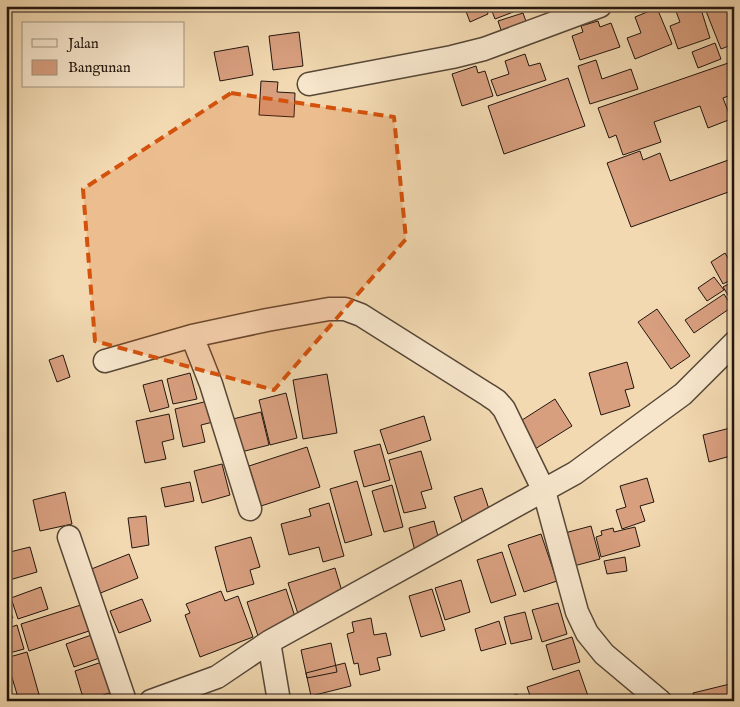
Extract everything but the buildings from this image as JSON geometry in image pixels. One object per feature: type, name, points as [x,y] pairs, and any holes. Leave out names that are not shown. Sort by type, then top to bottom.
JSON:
[{"type":"street","points":[[309,84],[484,49],[600,6]]},
{"type":"street","points":[[105,360],[192,336],[329,309],[345,309],[361,315],[497,401],[504,409],[544,491],[577,612],[587,633],[604,654],[660,701]]},
{"type":"street","points":[[192,336],[211,384],[250,509]]},
{"type":"street","points":[[151,701],[217,676],[269,642],[575,473],[682,394],[734,343]]},
{"type":"street","points":[[69,537],[125,701]]},
{"type":"street","points":[[269,642],[279,701]]},
{"type":"highlighted area","points":[[231,93],[394,117],[406,239],[274,390],[95,341],[83,189]]}]
